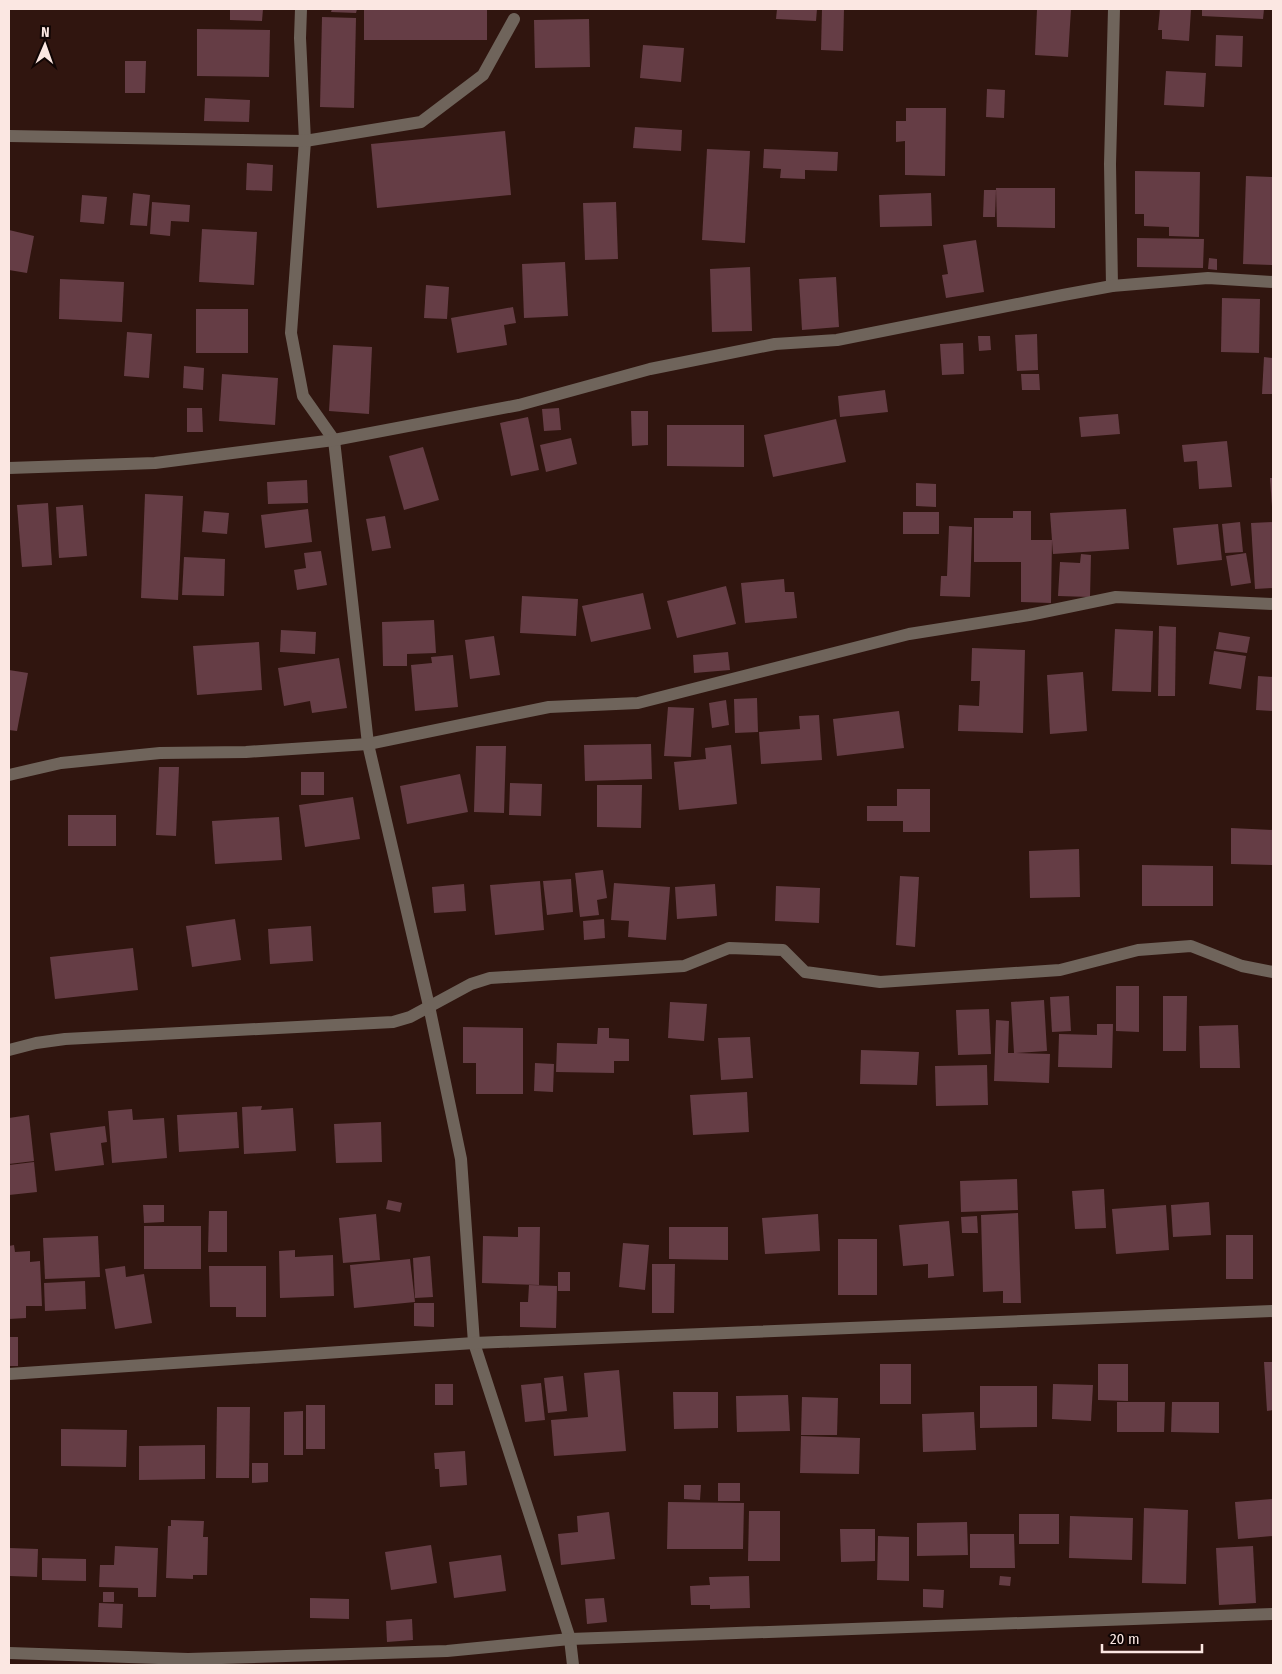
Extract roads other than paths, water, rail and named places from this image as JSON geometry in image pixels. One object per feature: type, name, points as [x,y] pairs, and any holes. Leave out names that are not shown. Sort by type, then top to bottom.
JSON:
[{"type":"street","points":[[300,9],[305,141],[291,333],[303,396],[334,440],[368,744],[429,1006],[460,1159],[474,1343],[570,1639],[574,1665]]},
{"type":"street","points":[[1112,286],[1110,164],[1114,9]]},
{"type":"street","points":[[9,136],[305,141],[421,122],[483,75],[514,19]]},
{"type":"street","points":[[9,468],[155,463],[334,440],[519,405],[650,369],[775,344],[837,340],[1112,286],[1208,278],[1273,282]]},
{"type":"street","points":[[9,775],[61,763],[160,753],[246,752],[368,744],[549,708],[638,703],[909,634],[1029,615],[1116,597],[1273,604]]},
{"type":"street","points":[[9,1050],[36,1043],[65,1039],[393,1022],[410,1017],[470,984],[490,978],[684,966],[729,948],[784,950],[805,972],[880,982],[1060,970],[1138,950],[1191,946],[1242,966],[1273,972]]},
{"type":"street","points":[[9,1374],[474,1343],[1273,1311]]},
{"type":"street","points":[[9,1653],[188,1659],[447,1651],[570,1639],[1273,1614]]}]
